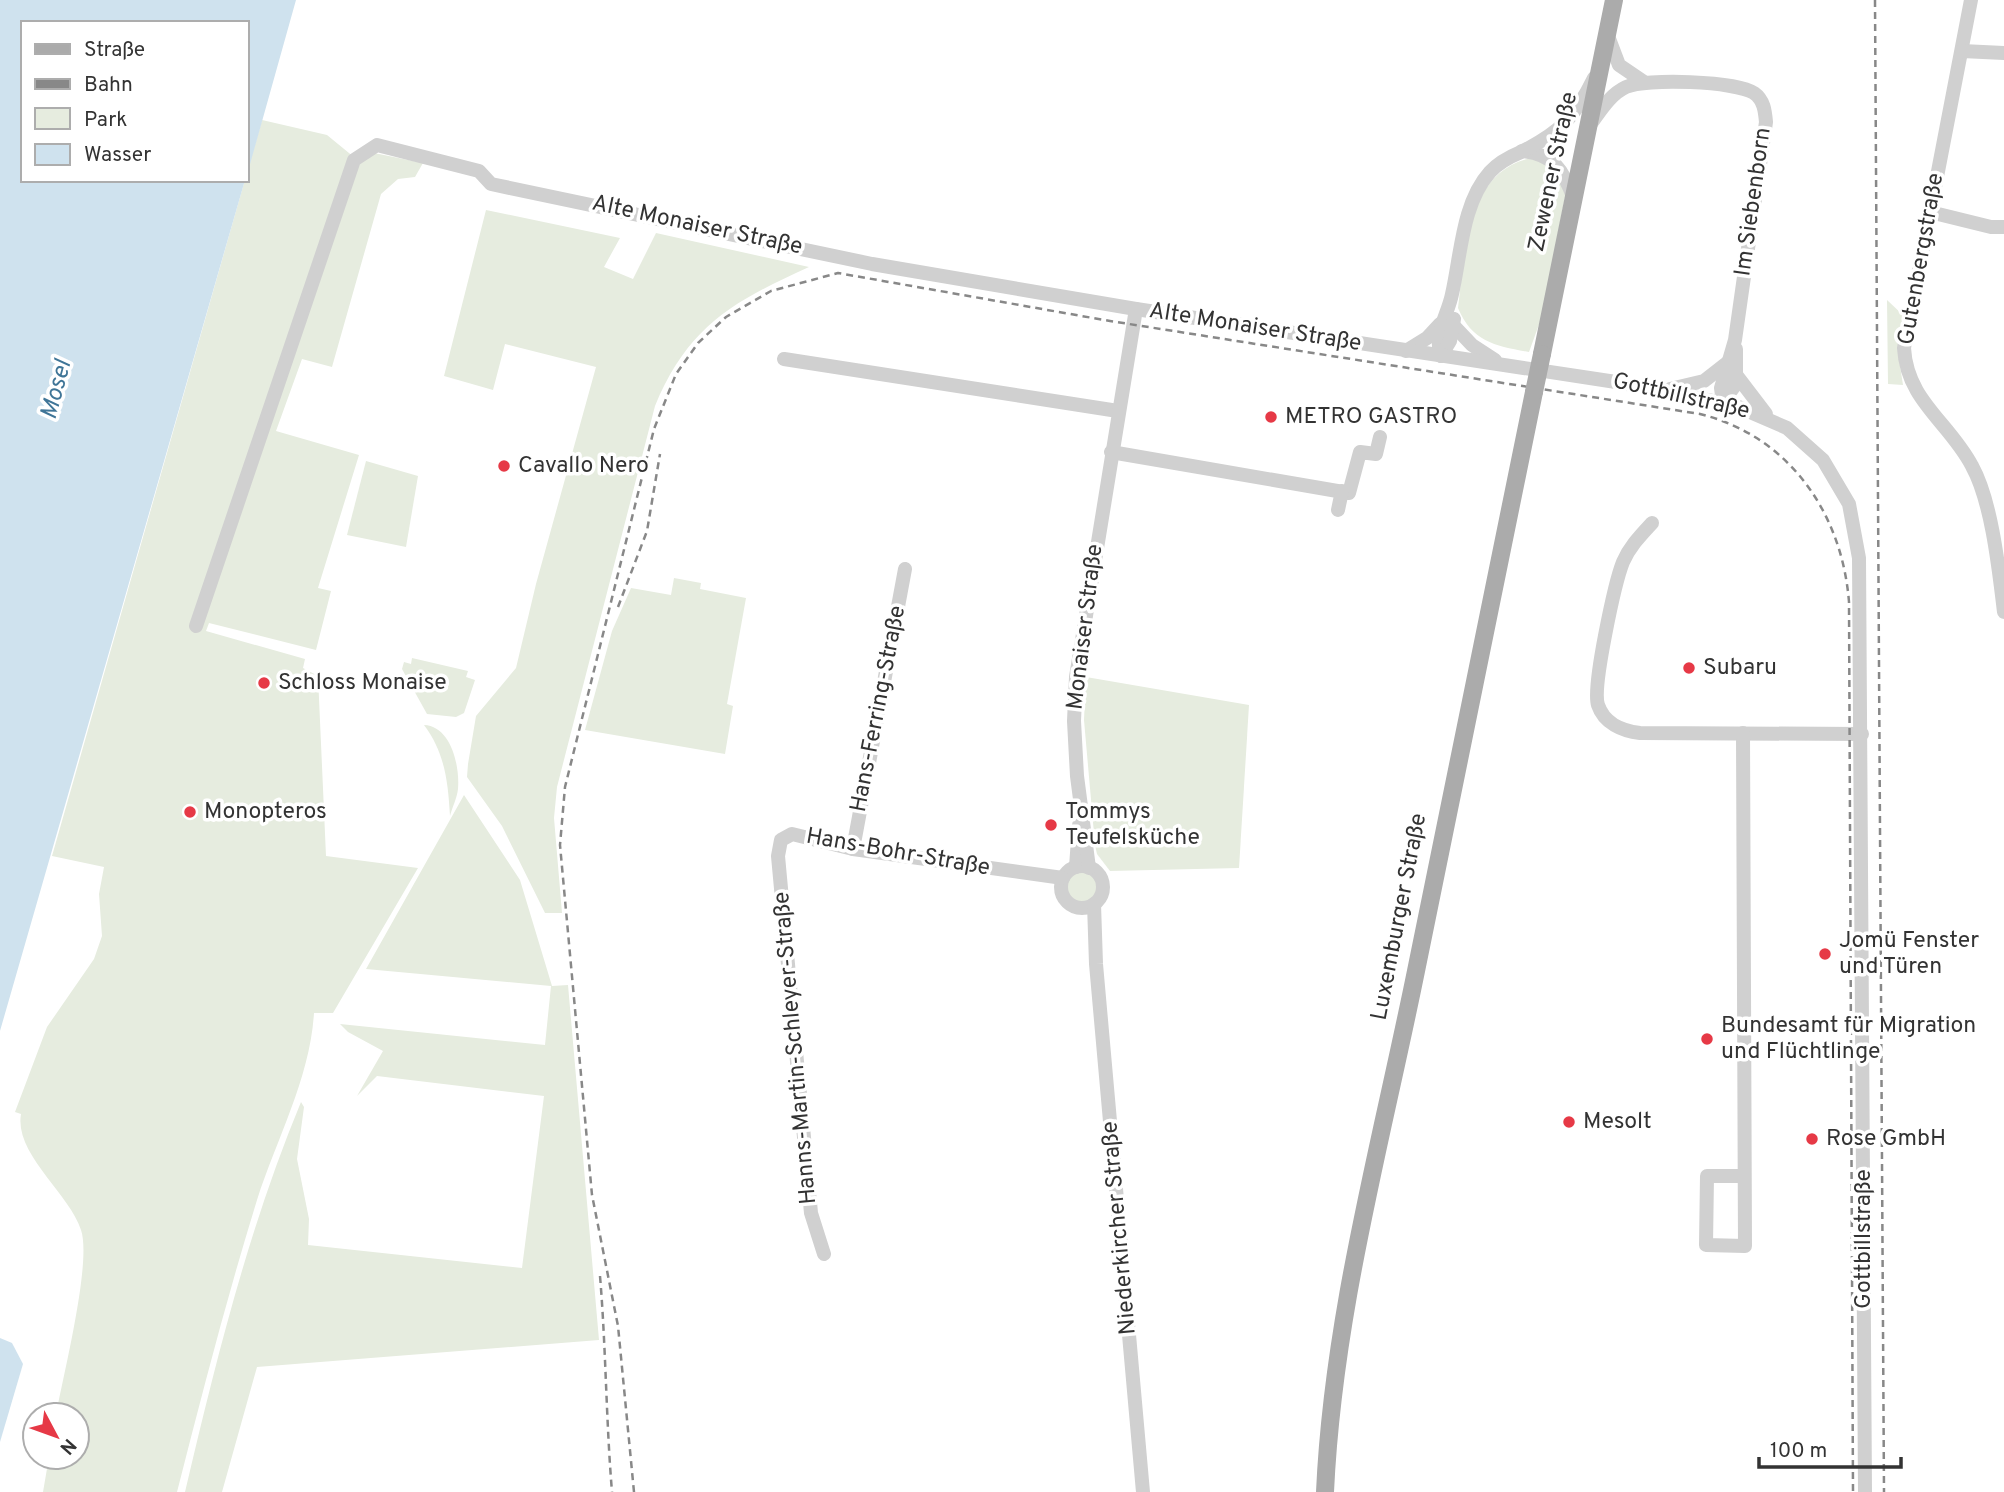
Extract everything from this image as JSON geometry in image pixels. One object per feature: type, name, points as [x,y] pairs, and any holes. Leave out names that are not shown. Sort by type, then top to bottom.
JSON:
[{"type":"main road","name":"Zewener Straße","points":[[1539,362],[1614,0]]},
{"type":"main road","name":"Luxemburger Straße","points":[[1325,1492],[1332,1404],[1368,1186],[1416,971],[1539,362]]},
{"type":"street","name":"Gutenbergstraße","points":[[1971,0],[1904,348],[1905,364],[1914,390],[1973,466],[1983,495],[2004,612]]},
{"type":"street","points":[[1607,34],[1619,65],[1644,82]]},
{"type":"street","points":[[1962,51],[2004,52]]},
{"type":"street","points":[[1441,356],[1438,344],[1448,323],[1467,221],[1476,194],[1497,165],[1571,119],[1602,61]]},
{"type":"street","name":"Im Siebenborn","points":[[1588,127],[1616,93],[1644,82],[1734,86],[1752,92],[1763,106],[1766,122],[1735,341],[1721,388],[1723,402]]},
{"type":"street","name":"Alte Monaiser Straße","points":[[196,625],[354,160],[377,145],[479,171],[491,184],[865,262],[1136,309],[1506,366],[1539,362]]},
{"type":"street","points":[[1522,151],[1540,154],[1558,164],[1574,199]]},
{"type":"street","points":[[1930,212],[1991,228],[2004,227]]},
{"type":"street","name":"Monaiser Straße","points":[[1082,867],[1082,802],[1074,721],[1076,677],[1136,309]]},
{"type":"street","points":[[1406,351],[1448,323]]},
{"type":"street","points":[[1448,323],[1472,345],[1506,366]]},
{"type":"street","name":"Im Siebenborn","points":[[1735,341],[1737,376]]},
{"type":"street","points":[[784,359],[1118,411]]},
{"type":"street","name":"Gottbillstraße","points":[[1539,362],[1723,402],[1770,419],[1792,432],[1816,452],[1837,479],[1849,504],[1859,558],[1862,734],[1865,1492]]},
{"type":"street","points":[[1662,390],[1704,381],[1728,362]]},
{"type":"street","points":[[1723,402],[1737,376]]},
{"type":"street","points":[[1737,376],[1749,396],[1770,419]]},
{"type":"street","points":[[1111,452],[1349,493],[1360,452],[1381,456],[1380,437]]},
{"type":"street","points":[[1338,509],[1342,492]]},
{"type":"street","points":[[1652,523],[1633,543],[1623,563],[1595,690],[1601,713],[1628,732],[1862,734]]},
{"type":"street","name":"Hans-Ferring-Straße","points":[[853,849],[905,569]]},
{"type":"street","points":[[1743,733],[1745,1246],[1706,1245],[1707,1176],[1744,1176]]},
{"type":"street","name":"Hans-Bohr-Straße","points":[[781,841],[792,834],[853,849],[1016,873],[1062,885]]},
{"type":"street","name":"Hanns-Martin-Schleyer-Straße","points":[[781,841],[778,856],[811,1213],[824,1254]]},
{"type":"street","points":[[1082,867],[1098,873],[1102,882],[1100,898],[1094,904],[1078,908],[1068,904],[1062,885],[1082,867]]},
{"type":"street","name":"Niederkircher Straße","points":[[1094,904],[1096,964],[1143,1492]]},
{"type":"street","name":"Niederkircher Straße","points":[[1078,908],[1096,964]]},
{"type":"green space","points":[[262,120],[327,135],[360,162],[374,153],[423,163],[415,177],[398,179],[381,194],[332,367],[302,359],[276,431],[359,455],[318,588],[331,591],[316,650],[209,623],[206,631],[305,659],[303,668],[318,676],[326,856],[418,868],[333,1013],[314,1013],[306,1061],[246,1236],[177,1492],[43,1492],[47,1471],[91,1471],[91,1401],[59,1401],[80,1292],[83,1246],[81,1230],[75,1216],[34,1159],[21,1129],[21,1114],[15,1112],[47,1027],[94,959],[102,936],[99,894],[104,867],[52,856],[244,182],[248,182],[248,169]]},
{"type":"green space","points":[[1537,157],[1546,161],[1566,192],[1541,319],[1529,352],[1486,340],[1470,328],[1458,308],[1467,238],[1483,194],[1496,177],[1514,164]]},
{"type":"green space","points":[[486,210],[620,238],[604,267],[633,279],[656,233],[809,267],[758,292],[716,319],[682,355],[655,406],[557,787],[554,818],[562,913],[545,913],[502,826],[467,777],[476,716],[516,668],[536,584],[596,367],[505,344],[493,390],[444,376]]},
{"type":"green space","points":[[1887,300],[1905,317],[1895,339],[1899,341],[1903,385],[1888,384]]},
{"type":"green space","points":[[366,461],[418,476],[406,547],[347,535]]},
{"type":"green space","points":[[674,578],[701,583],[700,589],[746,598],[727,704],[733,706],[725,754],[585,730],[612,631],[631,588],[671,595]]},
{"type":"green space","points":[[412,658],[468,671],[466,677],[475,680],[464,713],[456,717],[427,714],[402,669],[404,662],[411,664]]},
{"type":"green space","points":[[1086,677],[1249,705],[1239,868],[1110,871],[1097,854],[1095,845],[1084,720]]},
{"type":"green space","points":[[424,725],[441,732],[455,759],[458,789],[450,816],[441,757]]},
{"type":"green space","points":[[464,795],[520,880],[552,986],[568,985],[599,1340],[257,1367],[222,1492],[185,1492],[250,1246],[282,1149],[301,1102],[304,1107],[297,1159],[309,1219],[308,1245],[522,1268],[544,1096],[377,1076],[357,1096],[383,1051],[348,1032],[340,1024],[545,1045],[551,986],[366,969]]},
{"type":"green space","points":[[1082,872],[1088,873],[1096,881],[1096,893],[1088,901],[1082,902],[1076,901],[1068,893],[1067,887],[1068,881],[1076,873]]},
{"type":"water","name":"Mosel","points":[[0,0],[296,0],[248,171],[248,21],[21,21],[21,182],[244,182],[0,1031]]},
{"type":"water","points":[[0,1338],[12,1343],[23,1364],[0,1442]]},
{"type":"railway","points":[[1875,0],[1884,1492]]},
{"type":"railway","points":[[634,1492],[618,1326],[592,1195],[560,845],[565,787],[654,429],[676,374],[698,343],[726,317],[771,291],[838,273],[1110,321],[1700,414],[1732,425],[1760,440],[1784,460],[1805,483],[1822,509],[1835,538],[1844,569],[1849,602],[1853,1492]]},
{"type":"railway","points":[[618,607],[647,531],[660,454]]},
{"type":"railway","points":[[600,1276],[612,1492]]},
{"type":"place","name":"METRO GASTRO","points":[[1271,417]]},
{"type":"place","name":"Cavallo Nero","points":[[504,466]]},
{"type":"place","name":"Subaru","points":[[1689,668]]},
{"type":"place","name":"Schloss Monaise","points":[[264,683]]},
{"type":"place","name":"Monopteros","points":[[190,812]]},
{"type":"place","name":"Tommys Teufelsküche","points":[[1051,825]]},
{"type":"place","name":"Jomü Fenster und Türen","points":[[1825,954]]},
{"type":"place","name":"Bundesamt für Migration und Flüchtlinge","points":[[1707,1039]]},
{"type":"place","name":"Mesolt","points":[[1569,1122]]},
{"type":"place","name":"Rose GmbH","points":[[1812,1139]]}]
